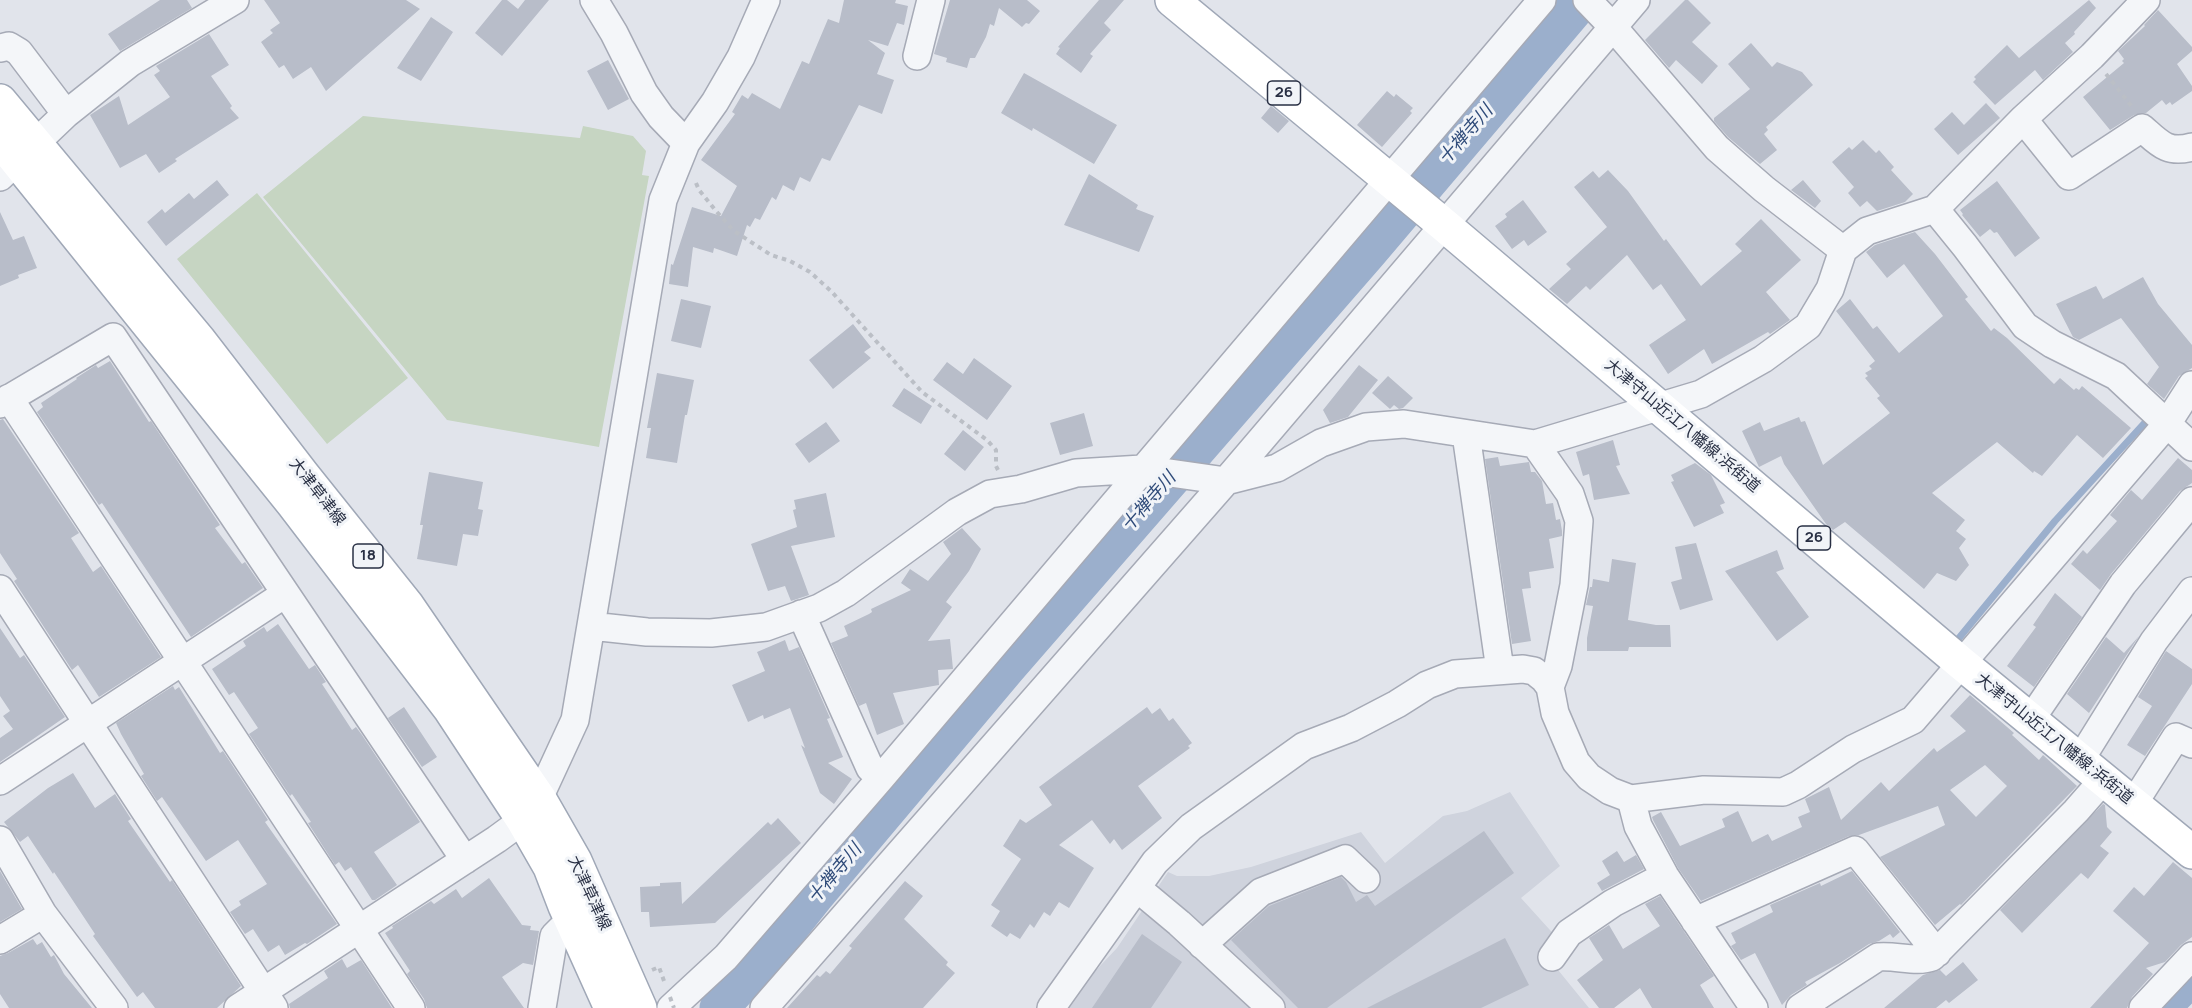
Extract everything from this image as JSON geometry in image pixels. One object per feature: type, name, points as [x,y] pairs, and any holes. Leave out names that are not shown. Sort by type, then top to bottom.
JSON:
[{"type":"main road","name":"大津守山近江八幡線;浜街道","points":[[1172,0],[1441,223],[1961,663],[2192,852]]},
{"type":"main road","name":"大津草津線","points":[[0,101],[10,155],[199,340],[407,605],[531,809],[575,861],[640,1008]]},
{"type":"main road","name":"大津草津線","points":[[531,809],[550,867],[611,1008]]},
{"type":"street","points":[[10,155],[130,63],[235,0]]},
{"type":"street","points":[[594,0],[645,93],[684,147]]},
{"type":"street","points":[[238,1008],[269,1000],[359,929],[465,860],[531,809],[575,720],[663,200],[684,147],[716,102],[741,57],[766,0]]},
{"type":"street","points":[[917,56],[931,0]]},
{"type":"street","points":[[672,1004],[726,957],[1148,470],[1392,183],[1542,0]]},
{"type":"street","points":[[1587,0],[1718,148],[1764,189],[1843,250]]},
{"type":"street","points":[[764,1008],[1222,480],[1610,24],[1636,0]]},
{"type":"street","points":[[591,626],[648,632],[711,633],[766,627],[819,608],[846,593],[957,512],[990,494],[1011,491],[1076,473],[1148,470],[1222,480],[1277,468],[1321,443],[1366,427],[1404,424],[1535,444],[1701,394],[1763,360],[1808,326],[1830,289],[1843,250],[1867,231],[1935,209],[2023,119],[2092,56],[2146,0]]},
{"type":"street","points":[[0,48],[9,46],[19,52],[66,114]]},
{"type":"street","points":[[2023,119],[2069,177],[2142,128],[2162,146],[2175,150],[2192,147]]},
{"type":"street","points":[[1935,209],[2025,326],[2052,344],[2116,376],[2192,447]]},
{"type":"street","points":[[411,1008],[182,662],[4,401],[113,337],[465,860]]},
{"type":"street","points":[[1051,1008],[1155,862],[1191,827],[1305,746],[1351,728],[1427,685],[1455,674],[1523,669],[1534,671],[1550,687],[1555,712],[1576,762],[1589,777],[1631,799],[1704,790],[1783,792],[1798,785],[1853,748],[1913,720],[2167,424],[2192,385]]},
{"type":"street","points":[[1466,434],[1500,670]]},
{"type":"street","points":[[1535,444],[1570,494],[1579,521],[1574,585],[1558,666],[1550,687]]},
{"type":"street","points":[[2031,719],[2123,584],[2192,501]]},
{"type":"street","points":[[0,589],[269,1000]]},
{"type":"street","points":[[1800,1008],[1878,957],[1926,960],[1937,953],[2076,811],[2092,770],[2154,641],[2192,591]]},
{"type":"street","points":[[0,782],[285,594]]},
{"type":"street","points":[[801,614],[870,768],[881,778]]},
{"type":"street","points":[[2133,803],[2176,737],[2192,744]]},
{"type":"street","points":[[1631,799],[1638,826],[1665,876],[1754,1008]]},
{"type":"street","points":[[0,840],[43,914],[114,1008]]},
{"type":"street","points":[[1695,921],[1855,850],[1937,953]]},
{"type":"street","points":[[1202,945],[1262,892],[1345,859],[1366,879]]},
{"type":"street","points":[[1552,957],[1569,933],[1613,903],[1665,876]]},
{"type":"street","points":[[1137,888],[1263,1001]]},
{"type":"street","points":[[0,940],[43,914]]},
{"type":"street","points":[[542,1008],[554,936],[561,928]]},
{"type":"street","points":[[2143,1008],[2192,956]]},
{"type":"path","points":[[2092,56],[2140,117],[2142,128]]},
{"type":"path","points":[[684,147],[699,190],[734,231],[771,255],[790,261],[810,272],[838,299],[922,392],[992,445],[996,450],[996,466],[1011,491]]},
{"type":"shaded area","points":[[1510,792],[1560,866],[1521,898],[1559,940],[1554,965],[1589,1008],[1067,1008],[1083,984],[1117,948],[1168,872],[1177,876],[1209,876],[1251,867],[1361,832],[1385,863],[1443,816],[1467,811]]},
{"type":"green space","points":[[363,116],[580,138],[583,126],[633,136],[646,151],[642,175],[649,176],[599,447],[447,420],[263,197]]},
{"type":"green space","points":[[257,193],[408,378],[327,444],[177,259]]},
{"type":"building","points":[[160,0],[187,0],[192,8],[120,51],[108,34]]},
{"type":"building","points":[[264,0],[406,0],[420,9],[326,91],[311,67],[293,79],[284,65],[279,68],[261,42],[273,33],[270,30],[280,23]]},
{"type":"building","points":[[502,0],[507,0],[518,9],[525,0],[549,0],[502,56],[475,33]]},
{"type":"building","points":[[844,0],[896,0],[895,3],[908,6],[904,25],[897,23],[888,46],[868,40],[885,53],[877,74],[894,80],[882,114],[859,105],[830,161],[822,158],[810,182],[800,177],[794,191],[783,185],[776,200],[772,197],[760,220],[755,218],[750,227],[747,225],[737,256],[714,248],[713,253],[693,247],[688,287],[669,284],[671,264],[673,265],[692,207],[721,216],[737,186],[701,160],[735,114],[732,112],[742,95],[748,99],[752,93],[780,109],[802,61],[809,64],[828,19],[839,23]]},
{"type":"building","points":[[950,0],[1027,0],[1040,11],[1029,24],[1026,23],[1022,27],[999,8],[994,26],[990,24],[986,37],[975,58],[970,58],[967,68],[946,62],[947,58],[934,54]]},
{"type":"building","points":[[1099,0],[1124,0],[1104,23],[1111,30],[1090,54],[1093,56],[1081,73],[1056,54],[1060,48],[1058,47]]},
{"type":"building","points":[[1685,0],[1688,0],[1711,23],[1692,42],[1718,66],[1702,84],[1676,60],[1669,68],[1645,40]]},
{"type":"building","points":[[2089,0],[2096,8],[2065,43],[2073,52],[2043,80],[2035,70],[1995,105],[1973,82],[1976,79],[1974,77],[2007,45],[2019,58]]},
{"type":"building","points":[[2158,10],[2192,47],[2192,51],[2177,64],[2192,86],[2192,91],[2172,105],[2170,102],[2166,105],[2162,100],[2146,113],[2134,115],[2110,130],[2083,97],[2124,63],[2118,51],[2145,26]]},
{"type":"building","points":[[431,17],[453,32],[421,81],[397,68]]},
{"type":"building","points":[[209,34],[229,65],[211,76],[232,106],[230,108],[239,118],[175,159],[177,161],[159,173],[146,154],[120,168],[90,115],[119,96],[128,125],[170,97],[154,75],[160,71],[156,66]]},
{"type":"building","points":[[1751,43],[1772,67],[1777,62],[1802,72],[1813,85],[1766,127],[1768,130],[1764,134],[1777,150],[1760,164],[1728,137],[1714,121],[1714,118],[1750,89],[1728,64]]},
{"type":"building","points":[[608,60],[629,99],[608,110],[587,71]]},
{"type":"building","points":[[1024,73],[1117,125],[1094,164],[1033,128],[1032,131],[1001,113]]},
{"type":"building","points":[[1387,91],[1394,97],[1396,94],[1413,108],[1410,111],[1412,113],[1382,147],[1357,125]]},
{"type":"building","points":[[1986,103],[2000,118],[1958,155],[1934,129],[1952,112],[1964,125]]},
{"type":"building","points":[[1271,106],[1289,121],[1278,133],[1261,118]]},
{"type":"building","points":[[1863,140],[1876,153],[1879,150],[1894,167],[1891,170],[1913,194],[1905,202],[1877,211],[1867,201],[1860,207],[1848,193],[1854,187],[1832,162],[1849,147],[1852,150]]},
{"type":"building","points":[[1608,170],[1628,191],[1664,241],[1666,239],[1701,286],[1742,251],[1735,244],[1761,219],[1801,260],[1766,292],[1790,320],[1770,334],[1768,332],[1712,364],[1704,349],[1668,374],[1649,345],[1686,320],[1661,284],[1653,290],[1627,255],[1590,290],[1586,286],[1567,304],[1549,289],[1571,269],[1566,264],[1607,227],[1574,187],[1593,171],[1599,178]]},
{"type":"building","points":[[1089,174],[1138,205],[1136,209],[1154,216],[1139,252],[1064,225]]},
{"type":"building","points":[[217,180],[229,195],[166,246],[147,222],[162,209],[165,213],[189,193],[194,199]]},
{"type":"building","points":[[1803,180],[1821,201],[1815,208],[1791,190]]},
{"type":"building","points":[[1997,181],[2040,238],[2015,257],[1997,232],[1994,233],[1990,229],[1980,237],[1960,210]]},
{"type":"building","points":[[1523,200],[1547,232],[1528,246],[1524,240],[1512,249],[1495,226],[1507,217],[1505,214]]},
{"type":"building","points":[[0,212],[13,240],[24,236],[37,268],[18,275],[19,278],[0,286]]},
{"type":"building","points":[[1915,232],[1935,254],[1968,297],[1965,299],[1991,331],[1994,328],[2007,338],[2054,384],[2060,378],[2074,390],[2076,388],[2079,390],[2082,386],[2131,428],[2103,458],[2077,435],[2042,476],[2034,471],[2033,473],[1997,442],[1932,493],[1965,520],[1956,531],[1966,539],[1959,548],[1969,565],[1956,581],[1937,573],[1924,589],[1845,522],[1833,530],[1826,524],[1784,464],[1781,456],[1759,467],[1742,431],[1760,422],[1764,431],[1799,417],[1801,422],[1805,421],[1823,465],[1890,413],[1877,398],[1880,396],[1865,378],[1868,376],[1865,373],[1872,369],[1869,366],[1875,361],[1836,311],[1850,299],[1873,329],[1877,326],[1899,353],[1943,316],[1904,264],[1887,278],[1866,252],[1875,245]]},
{"type":"building","points":[[2143,277],[2158,304],[2192,345],[2192,368],[2179,376],[2164,399],[2147,384],[2159,367],[2121,318],[2079,340],[2073,337],[2056,304],[2096,286],[2103,299]]},
{"type":"building","points":[[681,299],[711,306],[701,348],[671,341]]},
{"type":"building","points":[[853,324],[871,347],[864,352],[871,358],[833,389],[809,360]]},
{"type":"building","points":[[974,358],[1012,386],[987,420],[933,380],[947,362],[963,374]]},
{"type":"building","points":[[110,361],[220,525],[215,528],[242,564],[245,562],[263,588],[191,637],[102,503],[99,505],[37,412],[43,407],[41,403],[76,378],[96,365],[98,368]]},
{"type":"building","points":[[1359,365],[1378,380],[1348,417],[1330,423],[1323,410]]},
{"type":"building","points":[[657,373],[694,380],[677,463],[646,458],[651,428],[647,428]]},
{"type":"building","points":[[1388,376],[1413,398],[1403,408],[1399,409],[1394,405],[1390,409],[1372,393]]},
{"type":"building","points":[[904,388],[932,406],[921,424],[892,406]]},
{"type":"building","points":[[1084,413],[1093,446],[1060,455],[1050,423]]},
{"type":"building","points":[[3,419],[79,533],[71,538],[93,572],[101,566],[161,657],[99,697],[78,665],[72,670],[14,581],[17,579],[0,553],[0,420]]},
{"type":"building","points":[[826,422],[840,441],[809,463],[795,444]]},
{"type":"building","points":[[963,430],[984,447],[965,471],[944,454]]},
{"type":"building","points":[[1613,440],[1620,465],[1616,466],[1630,494],[1594,500],[1589,474],[1583,476],[1576,452]]},
{"type":"building","points":[[1498,457],[1500,466],[1529,462],[1531,472],[1535,472],[1542,481],[1546,504],[1553,503],[1556,520],[1560,519],[1562,531],[1562,536],[1549,539],[1554,568],[1529,572],[1531,588],[1522,589],[1531,641],[1512,644],[1485,459]]},
{"type":"building","points":[[2178,458],[2192,470],[2192,483],[2180,491],[2100,590],[2071,564],[2083,550],[2087,554],[2117,521],[2110,515],[2131,490],[2142,500]]},
{"type":"building","points":[[1695,463],[1711,475],[1725,503],[1720,505],[1724,513],[1694,527],[1671,482],[1674,481],[1671,475]]},
{"type":"building","points":[[429,472],[483,482],[478,509],[483,510],[478,536],[463,534],[457,566],[417,559]]},
{"type":"building","points":[[826,493],[835,537],[791,546],[809,595],[791,601],[785,586],[768,591],[751,544],[797,527],[793,510],[796,509],[794,500]]},
{"type":"building","points":[[962,528],[981,549],[969,571],[946,602],[952,607],[928,641],[950,639],[953,669],[938,670],[939,685],[893,693],[904,724],[877,735],[866,703],[859,706],[831,643],[848,636],[844,626],[869,614],[872,612],[871,609],[911,590],[901,583],[910,569],[928,581],[951,554],[943,542]]},
{"type":"building","points":[[1696,543],[1713,600],[1680,610],[1671,582],[1682,579],[1675,547]]},
{"type":"building","points":[[1777,550],[1784,569],[1776,572],[1809,617],[1777,641],[1725,571]]},
{"type":"building","points":[[1612,559],[1636,563],[1628,620],[1670,625],[1671,647],[1629,647],[1628,651],[1587,651],[1593,606],[1586,605],[1590,587],[1592,587],[1593,579],[1609,582]]},
{"type":"building","points":[[2055,593],[2082,617],[2034,687],[2007,666],[2036,627],[2033,625]]},
{"type":"building","points":[[278,624],[309,669],[315,665],[326,682],[322,684],[352,730],[356,727],[362,735],[420,822],[374,852],[397,885],[375,900],[372,900],[351,867],[345,871],[339,862],[335,865],[308,823],[311,822],[292,794],[290,796],[249,734],[258,728],[234,692],[229,695],[212,669],[246,646],[243,641],[264,627],[267,632]]},
{"type":"building","points":[[0,628],[20,658],[24,655],[65,717],[0,762],[0,738],[13,729],[3,716],[10,711],[0,696]]},
{"type":"building","points":[[2139,636],[2089,713],[2067,694],[2106,637],[2124,653]]},
{"type":"building","points":[[785,640],[789,651],[799,647],[830,718],[827,719],[843,757],[828,763],[852,779],[834,804],[820,793],[801,745],[805,748],[790,708],[764,719],[763,715],[748,722],[732,685],[765,671],[757,652]]},
{"type":"building","points":[[2166,651],[2192,669],[2192,684],[2145,756],[2127,745],[2152,706],[2138,697]]},
{"type":"building","points":[[173,686],[175,690],[179,687],[220,753],[223,751],[268,820],[265,822],[337,924],[307,944],[285,955],[279,945],[268,952],[253,929],[245,934],[230,912],[241,905],[239,901],[267,884],[238,840],[206,861],[162,797],[157,801],[141,776],[144,774],[116,723]]},
{"type":"building","points":[[1970,695],[2014,733],[2012,735],[2039,760],[2043,755],[2077,786],[1961,905],[1935,925],[1880,857],[1945,825],[1938,806],[1859,835],[1849,836],[1701,901],[1678,868],[1653,820],[1652,817],[1661,812],[1680,846],[1725,827],[1722,819],[1738,811],[1752,842],[1768,834],[1772,841],[1802,827],[1798,817],[1810,812],[1805,799],[1829,787],[1841,820],[1881,782],[1889,791],[1934,748],[1937,752],[1966,731],[1950,716]],"holes":[[[1985,765],[2007,786],[1976,817],[1950,790]]]},
{"type":"building","points":[[404,707],[437,757],[422,767],[388,718]]},
{"type":"building","points":[[1147,707],[1152,714],[1160,708],[1169,721],[1173,718],[1192,743],[1188,746],[1190,748],[1138,786],[1162,818],[1122,850],[1114,839],[1110,844],[1092,820],[1059,845],[1094,868],[1069,908],[1059,902],[1050,916],[1044,912],[1034,928],[1030,924],[1020,939],[1010,933],[1007,937],[991,926],[1000,911],[991,905],[1021,859],[1003,846],[1020,819],[1026,823],[1052,805],[1039,787]]},
{"type":"building","points":[[73,773],[95,808],[115,794],[131,819],[128,821],[170,882],[172,880],[241,986],[217,1008],[155,1008],[143,992],[137,997],[93,936],[95,934],[28,836],[20,842],[4,822],[48,788]]},
{"type":"building","points":[[2103,804],[2107,827],[2112,832],[2100,846],[2109,853],[2088,879],[2081,873],[2022,933],[2000,910]]},
{"type":"building","points":[[778,818],[801,843],[715,923],[650,927],[649,912],[641,912],[640,887],[681,882],[682,904],[768,822],[771,825]]},
{"type":"building","points":[[1484,831],[1514,873],[1327,1008],[1298,1008],[1231,940],[1269,906],[1341,877],[1356,902],[1367,895],[1375,906]]},
{"type":"building","points":[[1617,851],[1624,862],[1636,855],[1644,869],[1602,891],[1597,883],[1610,875],[1602,861]]},
{"type":"building","points":[[2173,862],[2192,878],[2192,937],[2165,962],[2146,968],[2153,974],[2132,997],[2127,1008],[2090,1008],[2149,943],[2113,911],[2134,887],[2144,896]]},
{"type":"building","points":[[0,871],[22,909],[0,922]]},
{"type":"building","points":[[1852,871],[1900,932],[1893,938],[1890,934],[1869,944],[1805,982],[1807,985],[1791,995],[1782,1005],[1755,953],[1741,960],[1731,946],[1736,943],[1731,933],[1773,912],[1770,905],[1820,883],[1821,886]]},
{"type":"building","points":[[489,878],[522,925],[531,926],[530,930],[539,931],[533,965],[523,963],[502,977],[524,1008],[427,1008],[424,999],[407,974],[410,971],[385,933],[431,901],[434,904],[456,889],[462,898]]},
{"type":"building","points":[[905,881],[923,896],[904,919],[948,962],[946,965],[955,973],[923,1008],[787,1008],[817,975],[820,977],[826,971],[830,974],[852,948],[849,946]]},
{"type":"building","points":[[1660,896],[1714,976],[1700,985],[1714,1008],[1652,1008],[1640,988],[1614,1008],[1599,1008],[1577,980],[1603,960],[1589,938],[1609,925],[1623,949],[1660,926],[1645,904]]},
{"type":"building","points":[[1142,934],[1182,962],[1151,1008],[1092,1008]]},
{"type":"building","points":[[1505,938],[1529,985],[1481,1008],[1367,1008]]},
{"type":"building","points":[[33,939],[37,945],[42,942],[51,957],[54,955],[64,974],[92,1008],[9,1008],[0,994],[0,956]]},
{"type":"building","points":[[342,959],[347,968],[361,960],[392,1008],[290,1008],[289,1004],[328,978],[324,971]]},
{"type":"building","points":[[1963,962],[1978,980],[1949,1003],[1946,1000],[1936,1008],[1884,1008],[1923,975],[1940,970],[1946,976]]},
{"type":"waterway","name":"十禅寺川","points":[[719,1008],[766,957],[816,894],[1007,667],[1368,252],[1582,0]]},
{"type":"waterway","points":[[1959,638],[2055,521],[2150,417]]},
{"type":"waterway","points":[[2160,1008],[2192,976]]}]
